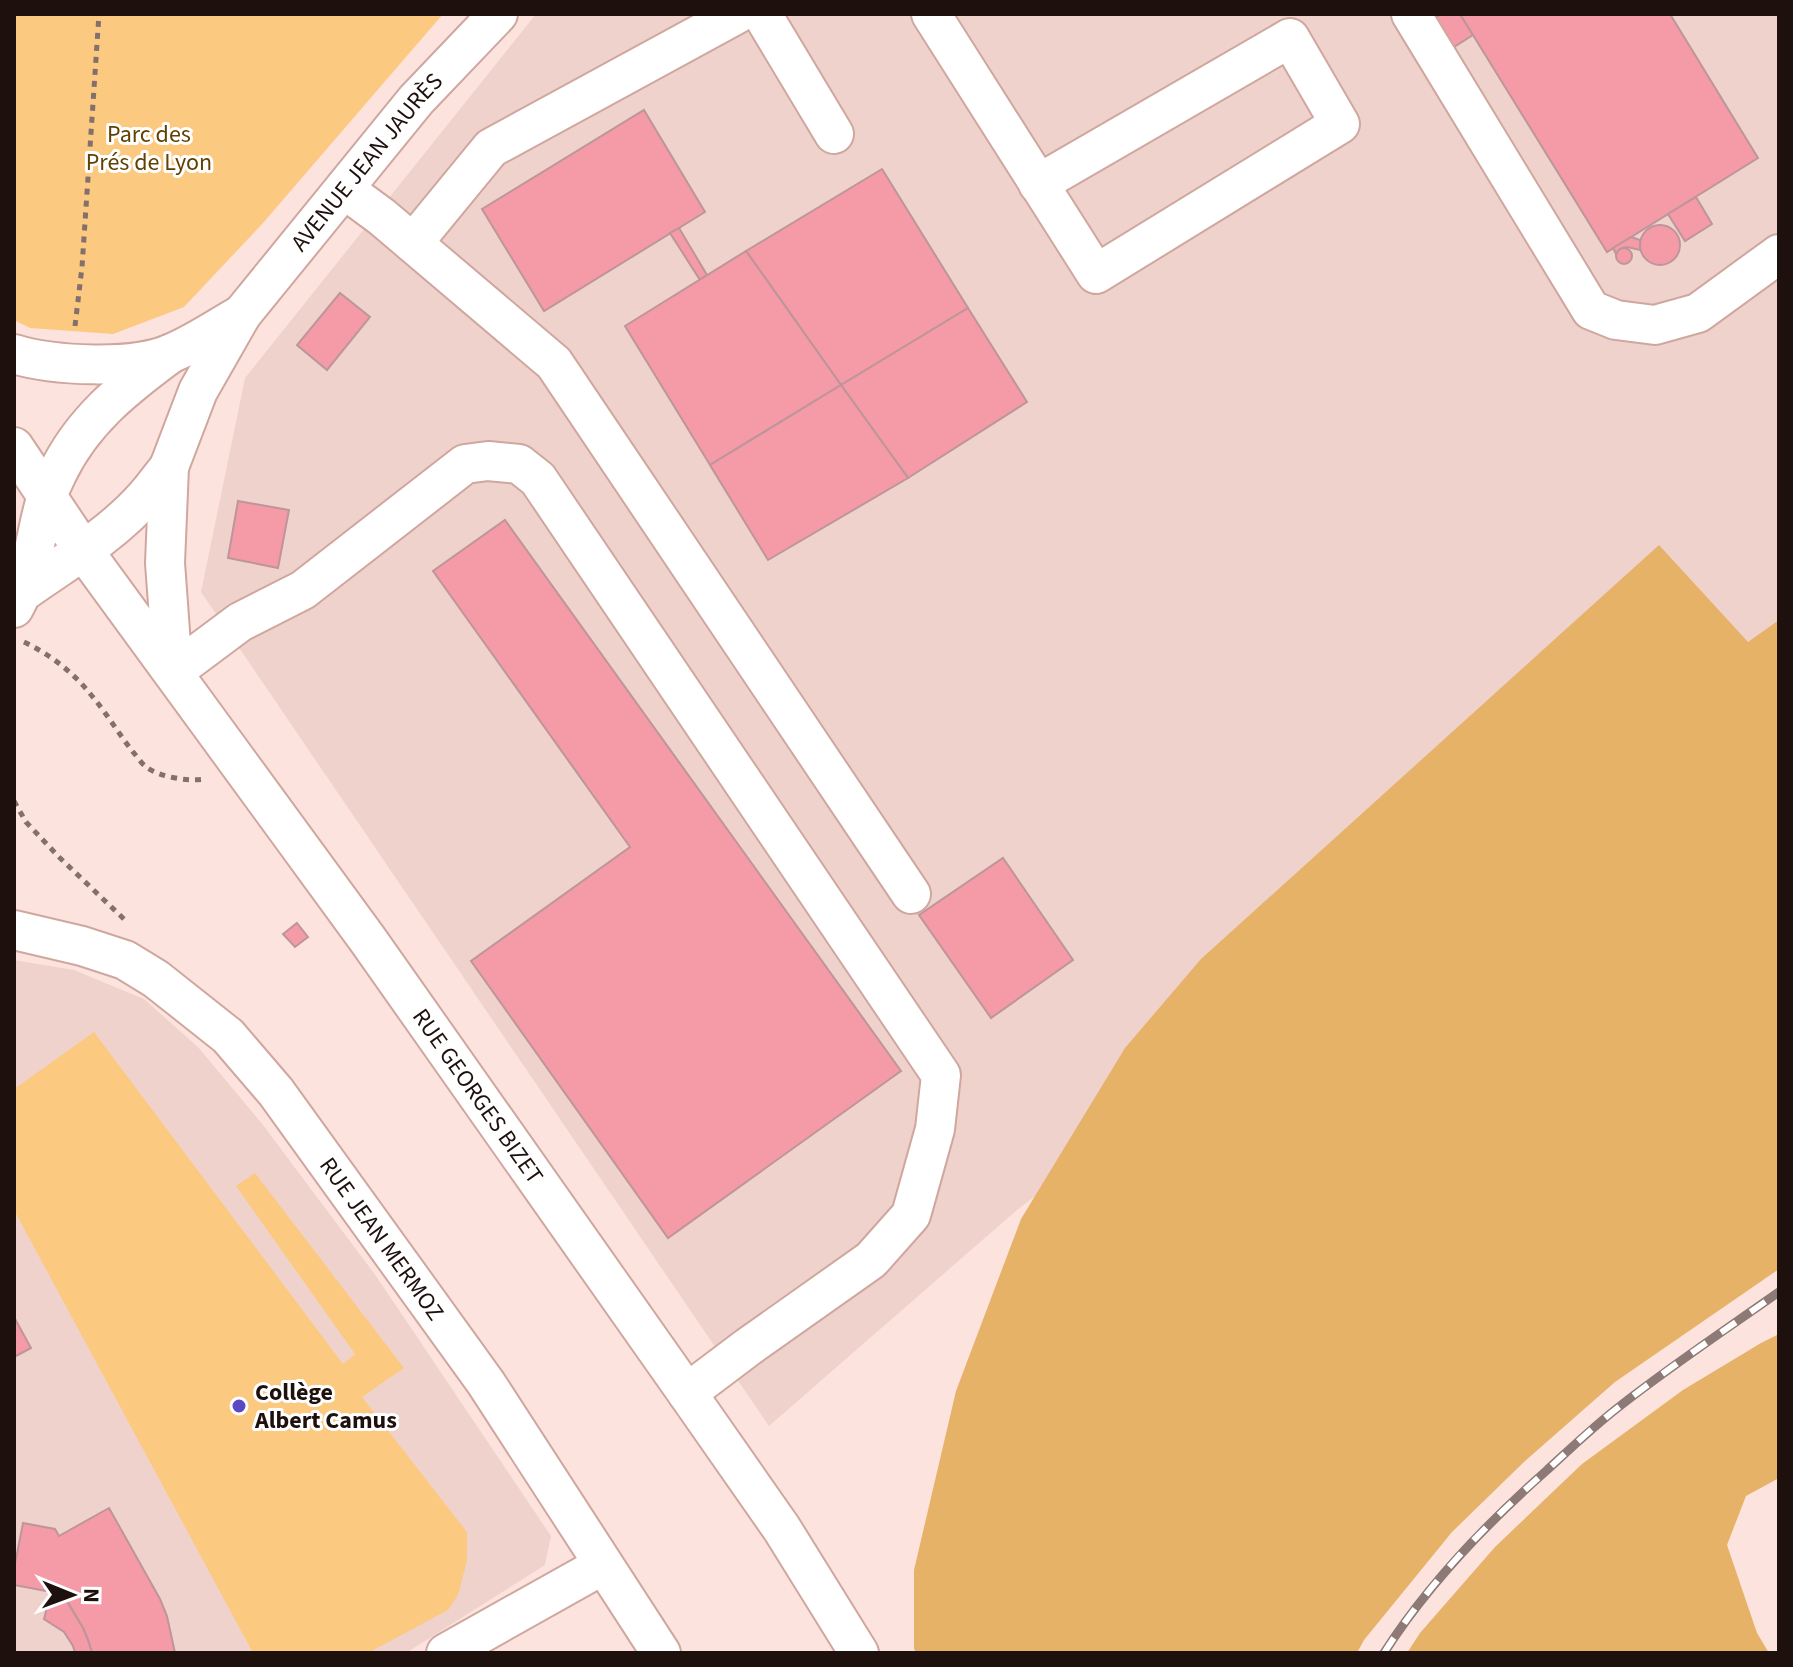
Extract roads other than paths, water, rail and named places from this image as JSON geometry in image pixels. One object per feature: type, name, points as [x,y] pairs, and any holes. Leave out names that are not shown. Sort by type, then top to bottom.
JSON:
[{"type":"street","name":"AVENUE JEAN JAURÈS","points":[[19,613],[83,550],[144,498],[169,467],[198,391],[242,314],[416,100],[498,14]]},
{"type":"street","points":[[413,243],[491,148],[737,14]]},
{"type":"street","points":[[762,14],[834,134]]},
{"type":"street","points":[[931,14],[1038,184],[1096,274],[1340,124],[1290,38],[1038,184]]},
{"type":"street","points":[[1411,14],[1591,310],[1616,320],[1655,325],[1698,313],[1779,254]]},
{"type":"street","points":[[344,189],[382,217],[554,363],[911,894]]},
{"type":"street","name":"AVENUE JEAN JAURÈS","points":[[19,613],[46,497],[66,456],[87,427],[123,389],[170,354],[242,314]]},
{"type":"street","name":"AVENUE JEAN JAURÈS","points":[[14,354],[93,365],[130,363],[170,354]]},
{"type":"street","name":"RUE GEORGES BIZET","points":[[14,447],[83,550],[368,940],[687,1393],[782,1529],[859,1653]]},
{"type":"street","points":[[173,672],[240,622],[303,590],[465,464],[488,461],[519,464],[538,479],[941,1075],[935,1129],[911,1215],[871,1260],[687,1393]]},
{"type":"street","name":"AVENUE JEAN JAURÈS","points":[[169,467],[165,563],[173,672]]},
{"type":"street","name":"RUE JEAN MERMOZ","points":[[14,930],[125,960],[156,979],[228,1036],[276,1092],[486,1383],[661,1653]]},
{"type":"street","points":[[446,1653],[603,1565]]},
{"type":"railway","points":[[1384,1653],[1439,1579],[1523,1491],[1620,1406],[1779,1292]]},
{"type":"place","name":"Collège Albert Camus","points":[[239,1406]]},
{"type":"park label","name":"Parc des Prés de Lyon","points":[[149,148]]}]
